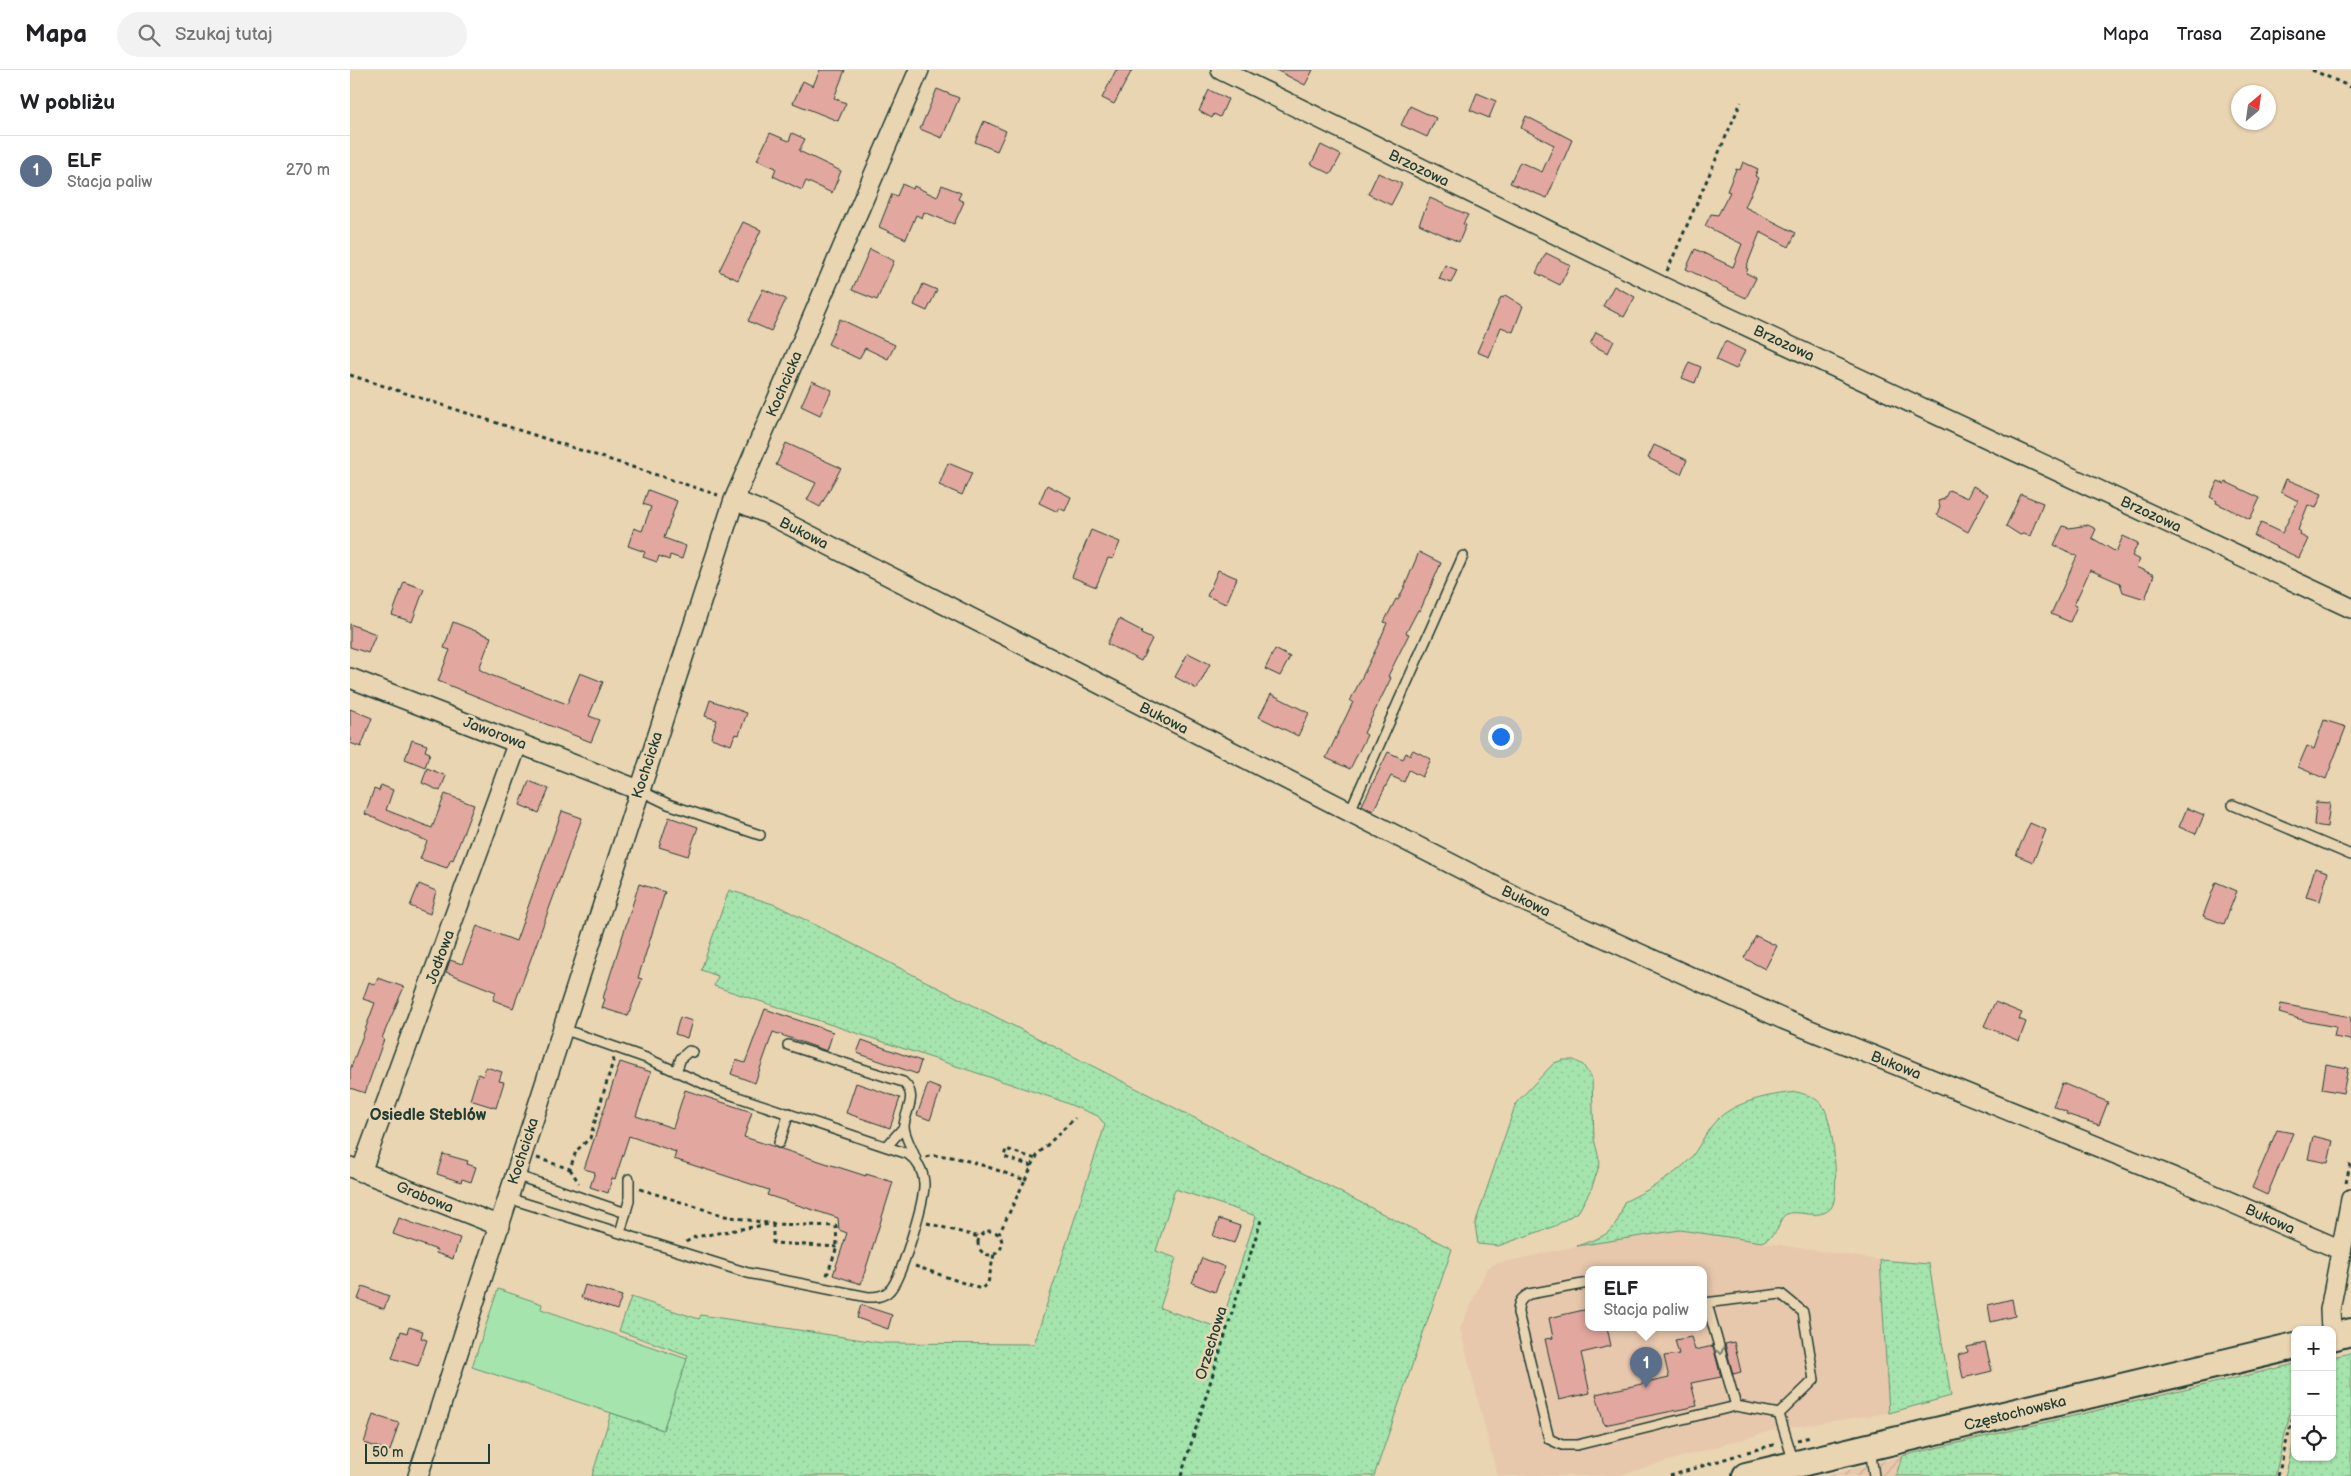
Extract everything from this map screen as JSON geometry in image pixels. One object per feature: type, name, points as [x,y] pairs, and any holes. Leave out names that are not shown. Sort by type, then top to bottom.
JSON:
[{"type":"main road","points":[[2336,1335],[2351,1332]]},
{"type":"main road","name":"Częstochowska","points":[[1746,1476],[2289,1347]]},
{"type":"street","name":"Kochcicka","points":[[418,1476],[734,500],[919,70]]},
{"type":"street","name":"Brzozowa","points":[[1221,70],[1661,286],[2351,608]]},
{"type":"street","name":"Bukowa","points":[[734,500],[768,514],[1524,901],[1783,1019],[2175,1178],[2341,1250]]},
{"type":"street","name":"Jaworowa","points":[[350,678],[639,790]]},
{"type":"street","name":"Jodłowa","points":[[356,1169],[518,742]]},
{"type":"street","name":"Grabowa","points":[[356,1169],[500,1226]]},
{"type":"street","points":[[2331,1326],[2330,1310],[2351,1199]]},
{"type":"lane","points":[[1350,811],[1463,556]]},
{"type":"lane","points":[[639,790],[668,804],[760,835]]},
{"type":"lane","points":[[2232,805],[2351,856]]},
{"type":"lane","points":[[563,1029],[617,1048],[720,1091],[888,1146],[916,1160]]},
{"type":"lane","points":[[788,1045],[903,1082],[911,1097],[911,1104],[904,1127],[888,1146]]},
{"type":"lane","points":[[676,1072],[683,1054],[689,1051],[693,1052]]},
{"type":"lane","points":[[779,1143],[789,1113]]},
{"type":"lane","points":[[508,1198],[760,1276],[868,1297],[886,1294],[894,1286],[903,1262],[917,1221],[924,1190],[921,1170],[904,1127]]},
{"type":"lane","points":[[515,1175],[626,1213]]},
{"type":"lane","points":[[620,1233],[629,1201],[629,1182]]},
{"type":"lane","points":[[1585,1285],[1529,1294],[1522,1298],[1518,1305],[1520,1323],[1549,1439],[1562,1445],[1577,1445],[1736,1406],[1779,1414]]},
{"type":"lane","points":[[1707,1303],[1781,1294],[1803,1312],[1814,1380],[1779,1414]]},
{"type":"lane","points":[[1707,1310],[1736,1406]]},
{"type":"lane","points":[[1779,1414],[1794,1465]]},
{"type":"lane","points":[[1870,1448],[1874,1476]]},
{"type":"path","points":[[2312,70],[2351,87]]},
{"type":"path","points":[[1661,286],[1741,102]]},
{"type":"path","points":[[350,375],[734,500]]},
{"type":"path","points":[[522,1153],[570,1169],[576,1151],[590,1138],[617,1048]]},
{"type":"path","points":[[903,1262],[981,1288],[988,1283],[994,1254],[1002,1246],[999,1234],[1038,1154],[1075,1118]]},
{"type":"path","points":[[1032,1166],[1004,1157],[1006,1149],[1036,1159]]},
{"type":"path","points":[[916,1160],[932,1155],[956,1157],[1025,1180]]},
{"type":"path","points":[[629,1182],[725,1216],[773,1224],[836,1226],[837,1246],[828,1269],[824,1288]]},
{"type":"path","name":"Orzechowa","points":[[1181,1476],[1262,1217]]},
{"type":"path","points":[[917,1221],[979,1237]]},
{"type":"path","points":[[773,1224],[773,1243],[837,1246]]},
{"type":"path","points":[[678,1252],[683,1244],[695,1237],[773,1224]]},
{"type":"path","points":[[994,1254],[982,1252],[978,1244],[979,1237],[988,1230],[999,1234]]},
{"type":"path","points":[[2278,1476],[2293,1416]]},
{"type":"shaded area","points":[[1680,1230],[1880,1260],[1889,1413],[1778,1429],[1617,1476],[1497,1476],[1460,1328],[1487,1268],[1494,1264],[1577,1246]]},
{"type":"shaded area","points":[[1902,1456],[1896,1476],[1826,1476]]},
{"type":"green space","points":[[729,890],[776,905],[1452,1249],[1374,1476],[592,1476],[611,1413],[663,1430],[688,1355],[619,1331],[631,1297],[699,1319],[701,1315],[882,1343],[1034,1344],[1105,1125],[1098,1116],[1056,1099],[714,986],[718,976],[701,970]],"holes":[[[1175,1189],[1256,1216],[1220,1328],[1160,1308],[1176,1258],[1156,1251]]]},
{"type":"green space","points":[[1563,1060],[1574,1060],[1583,1065],[1592,1079],[1594,1139],[1600,1163],[1592,1187],[1579,1211],[1555,1226],[1498,1246],[1478,1244],[1475,1224],[1516,1103],[1554,1063]]},
{"type":"green space","points":[[1797,1092],[1817,1100],[1823,1106],[1830,1126],[1836,1174],[1834,1201],[1831,1208],[1826,1212],[1822,1214],[1787,1214],[1783,1217],[1775,1232],[1762,1242],[1680,1230],[1577,1246],[1609,1232],[1618,1221],[1624,1202],[1664,1180],[1686,1163],[1710,1128],[1727,1112],[1749,1101]]},
{"type":"green space","points":[[1880,1260],[1929,1264],[1951,1396],[1889,1413]]},
{"type":"green space","points":[[498,1289],[542,1304],[541,1309],[687,1359],[663,1430],[472,1367]]},
{"type":"green space","points":[[2351,1353],[2351,1476],[2285,1476],[2291,1453],[2291,1461],[2336,1461],[2336,1356]]},
{"type":"green space","points":[[2291,1365],[2291,1409],[2275,1476],[1896,1476],[1902,1456]]},
{"type":"building","points":[[820,70],[845,70],[834,98],[846,103],[838,121],[793,103],[803,81],[813,86]]},
{"type":"building","points":[[1116,70],[1132,70],[1114,104],[1102,98]]},
{"type":"building","points":[[1276,70],[1313,70],[1305,85]]},
{"type":"building","points":[[937,89],[959,98],[942,138],[920,129]]},
{"type":"building","points":[[1209,90],[1228,99],[1220,117],[1214,114],[1212,118],[1199,111]]},
{"type":"building","points":[[1477,93],[1496,101],[1489,118],[1470,110]]},
{"type":"building","points":[[1410,106],[1436,118],[1427,137],[1401,125]]},
{"type":"building","points":[[1526,116],[1572,140],[1547,198],[1510,183],[1520,162],[1542,172],[1554,145],[1521,128]]},
{"type":"building","points":[[984,121],[1006,131],[997,151],[975,142]]},
{"type":"building","points":[[770,133],[789,141],[792,133],[805,139],[799,151],[841,171],[832,193],[806,181],[802,190],[773,176],[776,168],[757,160]]},
{"type":"building","points":[[1321,145],[1341,155],[1331,174],[1311,164]]},
{"type":"building","points":[[1743,162],[1758,169],[1755,176],[1758,178],[1745,207],[1796,233],[1789,247],[1760,232],[1746,268],[1748,269],[1746,273],[1756,278],[1746,298],[1686,269],[1695,249],[1733,267],[1742,244],[1705,226],[1711,214],[1718,215],[1730,192],[1727,191],[1736,169],[1740,170]]},
{"type":"building","points":[[1378,173],[1402,184],[1391,205],[1368,194]]},
{"type":"building","points":[[902,184],[913,189],[914,186],[937,197],[942,185],[961,193],[958,199],[964,202],[954,224],[924,212],[922,218],[916,215],[906,239],[879,227],[892,194],[897,196]]},
{"type":"building","points":[[1430,198],[1468,215],[1463,224],[1466,225],[1459,242],[1419,224]]},
{"type":"building","points":[[743,222],[761,230],[738,280],[719,271]]},
{"type":"building","points":[[870,249],[894,261],[877,300],[852,290]]},
{"type":"building","points":[[1546,253],[1570,265],[1560,285],[1536,273]]},
{"type":"building","points":[[1445,265],[1457,270],[1451,283],[1439,279]]},
{"type":"building","points":[[923,284],[937,290],[927,311],[914,305]]},
{"type":"building","points":[[1614,286],[1635,297],[1624,317],[1603,306]]},
{"type":"building","points":[[763,289],[786,299],[771,331],[748,321]]},
{"type":"building","points":[[1505,295],[1523,306],[1513,332],[1501,327],[1489,357],[1477,352],[1501,297],[1503,298]]},
{"type":"building","points":[[840,319],[895,345],[888,359],[865,348],[859,359],[828,344]]},
{"type":"building","points":[[1596,332],[1614,341],[1608,353],[1590,344]]},
{"type":"building","points":[[1725,341],[1745,351],[1736,369],[1716,360]]},
{"type":"building","points":[[1689,362],[1701,367],[1695,383],[1682,378]]},
{"type":"building","points":[[812,381],[832,390],[820,415],[801,406]]},
{"type":"building","points":[[786,443],[841,468],[820,507],[807,500],[816,483],[776,465]]},
{"type":"building","points":[[1654,445],[1687,460],[1681,474],[1648,458]]},
{"type":"building","points":[[948,463],[972,473],[962,495],[939,485]]},
{"type":"building","points":[[2286,479],[2322,494],[2316,508],[2308,505],[2298,530],[2301,532],[2300,535],[2308,539],[2299,558],[2254,536],[2261,523],[2282,533],[2298,501],[2281,492]]},
{"type":"building","points":[[2218,481],[2225,484],[2226,482],[2260,498],[2250,519],[2216,503],[2217,501],[2210,497]]},
{"type":"building","points":[[1047,485],[1071,497],[1065,511],[1059,508],[1058,512],[1039,503]]},
{"type":"building","points":[[1973,486],[1988,494],[1968,532],[1937,515],[1940,507],[1938,501],[1944,499],[1949,490],[1967,498]]},
{"type":"building","points":[[648,490],[677,501],[664,538],[686,546],[682,559],[670,555],[669,560],[659,556],[657,562],[643,557],[645,552],[628,546],[634,528],[642,531],[651,507],[643,504]]},
{"type":"building","points":[[2021,494],[2043,503],[2030,536],[2020,535],[2006,526]]},
{"type":"building","points":[[2088,525],[2096,529],[2092,538],[2116,552],[2123,536],[2138,543],[2132,556],[2140,560],[2136,567],[2154,575],[2145,599],[2123,592],[2120,583],[2090,570],[2074,605],[2077,606],[2070,622],[2051,614],[2077,556],[2054,545],[2063,526],[2069,528]]},
{"type":"building","points":[[1091,530],[1120,542],[1113,559],[1108,558],[1096,587],[1072,577]]},
{"type":"building","points":[[1419,552],[1441,563],[1420,611],[1418,610],[1406,633],[1409,634],[1388,676],[1391,678],[1364,733],[1367,735],[1350,769],[1326,758],[1353,702],[1350,701],[1377,647],[1387,623],[1384,622],[1404,588]]},
{"type":"building","points":[[1218,570],[1237,578],[1226,604],[1207,596]]},
{"type":"building","points":[[404,582],[424,589],[412,622],[392,615]]},
{"type":"building","points":[[1119,619],[1142,631],[1141,634],[1152,639],[1141,661],[1107,644]]},
{"type":"building","points":[[453,622],[491,637],[479,669],[488,674],[567,704],[580,673],[603,682],[589,716],[600,720],[591,742],[438,681],[450,650],[444,648]]},
{"type":"building","points":[[350,624],[376,634],[368,653],[350,647]]},
{"type":"building","points":[[1275,649],[1290,657],[1280,676],[1265,669]]},
{"type":"building","points":[[1188,653],[1210,664],[1197,689],[1175,677]]},
{"type":"building","points":[[1271,694],[1309,713],[1298,736],[1259,717]]},
{"type":"building","points":[[710,700],[747,713],[739,735],[735,734],[731,745],[711,738],[717,720],[705,716]]},
{"type":"building","points":[[350,709],[372,718],[361,747],[350,743]]},
{"type":"building","points":[[2324,720],[2346,727],[2326,779],[2298,767],[2307,746],[2314,749]]},
{"type":"building","points":[[412,740],[427,745],[425,751],[430,753],[425,767],[405,759]]},
{"type":"building","points":[[1413,750],[1431,759],[1422,777],[1409,770],[1404,782],[1391,776],[1373,811],[1362,805],[1388,752],[1403,759],[1406,753],[1410,755]]},
{"type":"building","points":[[427,768],[446,776],[440,791],[422,783]]},
{"type":"building","points":[[529,781],[549,789],[539,813],[520,805]]},
{"type":"building","points":[[381,785],[393,790],[386,810],[432,828],[445,794],[474,805],[453,860],[451,859],[447,868],[420,859],[427,841],[365,814],[374,789],[379,791]]},
{"type":"building","points":[[2316,802],[2330,803],[2327,827],[2314,825]]},
{"type":"building","points":[[2187,808],[2204,815],[2196,834],[2179,827]]},
{"type":"building","points":[[562,811],[582,818],[513,1008],[493,1000],[496,992],[446,972],[450,960],[462,964],[477,926],[516,941]]},
{"type":"building","points":[[669,817],[698,827],[688,856],[659,847]]},
{"type":"building","points":[[2030,823],[2046,830],[2033,862],[2016,855]]},
{"type":"building","points":[[2315,868],[2328,872],[2320,901],[2306,897]]},
{"type":"building","points":[[2216,882],[2237,891],[2224,924],[2203,916]]},
{"type":"building","points":[[419,884],[436,891],[430,914],[410,906]]},
{"type":"building","points":[[639,884],[665,892],[638,978],[642,979],[628,1016],[602,1008],[605,999],[603,998]]},
{"type":"building","points":[[1756,936],[1777,946],[1765,969],[1744,958]]},
{"type":"building","points":[[378,978],[404,987],[382,1038],[384,1039],[365,1093],[350,1088],[350,1070],[375,1003],[363,999],[369,982],[375,985]]},
{"type":"building","points":[[1995,1002],[2022,1013],[2019,1019],[2026,1022],[2019,1041],[1984,1026]]},
{"type":"building","points":[[2281,1004],[2351,1017],[2351,1040],[2334,1037],[2336,1027],[2309,1022],[2279,1013]]},
{"type":"building","points":[[765,1009],[833,1032],[827,1051],[773,1032],[755,1083],[731,1074],[736,1060],[745,1063]]},
{"type":"building","points":[[680,1017],[692,1021],[687,1038],[675,1034]]},
{"type":"building","points":[[862,1040],[921,1061],[917,1074],[857,1053]]},
{"type":"building","points":[[620,1062],[651,1072],[636,1116],[673,1128],[685,1090],[752,1112],[744,1137],[866,1176],[866,1174],[893,1182],[861,1284],[833,1275],[847,1233],[839,1230],[838,1218],[767,1195],[769,1190],[674,1159],[676,1152],[629,1136],[615,1179],[612,1178],[608,1193],[590,1187],[595,1172],[584,1169]]},
{"type":"building","points":[[2326,1064],[2348,1068],[2343,1093],[2322,1089]]},
{"type":"building","points":[[486,1067],[502,1072],[499,1081],[504,1082],[496,1108],[470,1100],[478,1074],[483,1076]]},
{"type":"building","points":[[856,1083],[900,1098],[890,1128],[846,1113]]},
{"type":"building","points":[[2062,1083],[2108,1102],[2099,1125],[2066,1114],[2067,1112],[2053,1106]]},
{"type":"building","points":[[928,1084],[941,1089],[930,1120],[917,1115]]},
{"type":"building","points":[[2277,1130],[2293,1133],[2267,1195],[2252,1188]]},
{"type":"building","points":[[2313,1136],[2333,1141],[2328,1163],[2308,1159]]},
{"type":"building","points":[[443,1154],[468,1161],[467,1164],[476,1167],[471,1182],[462,1179],[461,1182],[437,1174]]},
{"type":"building","points":[[399,1218],[442,1234],[443,1232],[460,1238],[453,1259],[436,1253],[437,1250],[393,1234]]},
{"type":"building","points":[[1219,1219],[1240,1226],[1234,1243],[1213,1236]]},
{"type":"building","points":[[1202,1258],[1225,1267],[1215,1292],[1192,1283]]},
{"type":"building","points":[[585,1285],[622,1296],[617,1310],[581,1298]]},
{"type":"building","points":[[363,1286],[389,1296],[384,1309],[358,1299]]},
{"type":"building","points":[[2012,1299],[2015,1316],[1991,1322],[1988,1305]]},
{"type":"building","points":[[861,1305],[892,1315],[888,1329],[857,1318]]},
{"type":"building","points":[[1585,1310],[1585,1331],[1608,1331],[1611,1346],[1581,1353],[1590,1393],[1559,1400],[1545,1339],[1553,1338],[1549,1318]]},
{"type":"building","points":[[409,1327],[423,1331],[421,1338],[427,1340],[418,1366],[392,1358],[401,1331],[407,1333]]},
{"type":"building","points":[[1691,1337],[1695,1350],[1713,1346],[1721,1377],[1691,1383],[1697,1406],[1604,1425],[1596,1394],[1669,1378],[1664,1356],[1679,1354],[1675,1340]]},
{"type":"building","points":[[1734,1342],[1741,1372],[1733,1374],[1725,1344]]},
{"type":"building","points":[[1985,1343],[1992,1371],[1963,1378],[1958,1355],[1968,1352],[1967,1347]]},
{"type":"building","points":[[373,1415],[399,1423],[390,1451],[364,1443]]},
{"type":"place","name":"ELF","points":[[1646,1388]]},
{"type":"district","name":"Osiedle Steblów","points":[[428,1114]]}]
